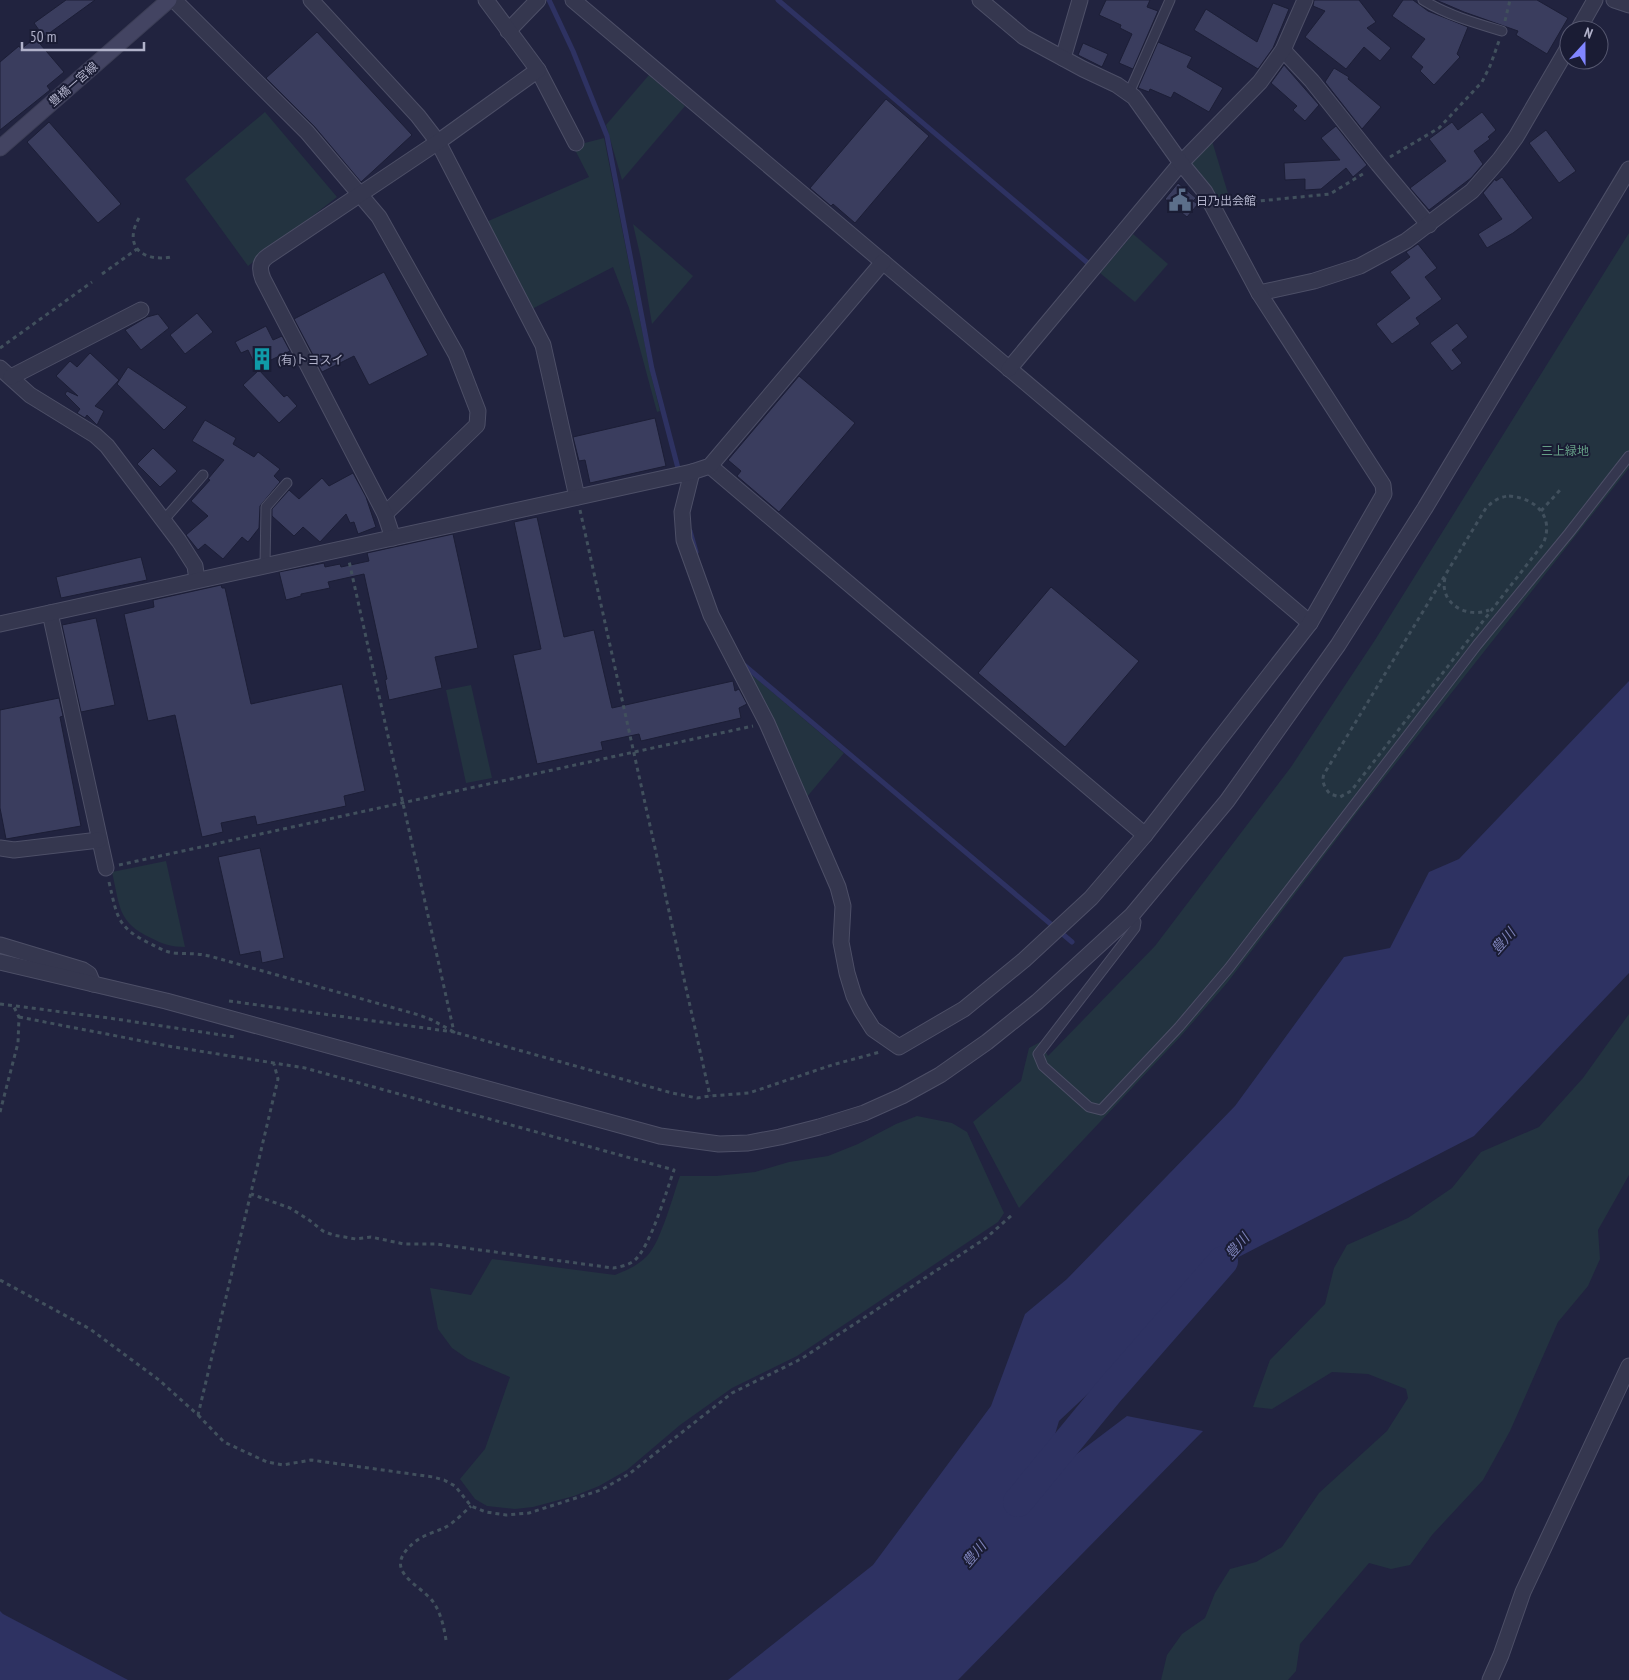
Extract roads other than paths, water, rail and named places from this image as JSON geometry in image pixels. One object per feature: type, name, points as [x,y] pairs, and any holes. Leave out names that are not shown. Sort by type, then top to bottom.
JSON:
[{"type":"main road","name":"豊橋一宮線","points":[[0,148],[169,0]]},
{"type":"street","points":[[174,0],[307,132],[379,217],[456,354],[478,411],[478,420],[474,429],[385,514]]},
{"type":"street","points":[[311,0],[418,116],[438,142],[543,345],[577,497]]},
{"type":"street","points":[[486,0],[538,70],[576,143]]},
{"type":"street","points":[[508,31],[538,0]]},
{"type":"street","points":[[573,0],[1310,624]]},
{"type":"street","points":[[692,472],[682,512],[684,540],[711,615],[767,722],[838,887],[843,906],[841,942],[854,996],[873,1029],[900,1047],[964,1008],[1024,960],[1091,898],[1145,835],[1310,624],[1384,494],[1383,486],[1258,294],[1205,192],[1181,163],[1134,97],[1117,84],[1083,69],[1024,37],[980,0]]},
{"type":"street","points":[[1063,58],[1080,0]]},
{"type":"street","points":[[1009,369],[1181,163],[1260,82],[1283,50],[1305,0]]},
{"type":"street","points":[[1584,20],[1596,0]]},
{"type":"street","points":[[1614,0],[1629,5]]},
{"type":"street","points":[[1283,50],[1312,80],[1429,225]]},
{"type":"street","points":[[1258,294],[1314,281],[1360,266],[1406,241],[1429,225],[1472,191],[1500,159],[1516,137],[1559,63]]},
{"type":"street","points":[[393,538],[385,514],[259,271],[263,260],[268,256],[438,142],[538,70]]},
{"type":"street","points":[[0,962],[166,1001],[660,1136],[719,1144],[748,1143],[819,1128],[864,1113],[902,1096],[940,1075],[987,1042],[1037,1002],[1132,914],[1227,801],[1338,645],[1425,508],[1629,169]]},
{"type":"street","points":[[0,624],[692,472],[710,466],[883,262]]},
{"type":"street","points":[[141,310],[5,373],[30,395],[95,435],[117,459],[195,566],[197,580]]},
{"type":"street","points":[[710,466],[1145,835]]},
{"type":"street","points":[[50,613],[106,868]]},
{"type":"street","points":[[0,848],[14,850],[99,840]]},
{"type":"street","points":[[0,945],[83,970],[89,974],[93,984]]},
{"type":"street","points":[[1490,1680],[1501,1655],[1523,1592],[1629,1366]]},
{"type":"lane","points":[[1129,93],[1170,0]]},
{"type":"lane","points":[[1423,0],[1432,6],[1470,22],[1502,31]]},
{"type":"lane","points":[[1132,914],[1136,922],[1135,928],[1038,1054],[1043,1066],[1089,1107],[1101,1110],[1230,968],[1477,645],[1569,533],[1629,456]]},
{"type":"lane","points":[[163,521],[204,475]]},
{"type":"lane","points":[[265,565],[266,507],[287,484]]},
{"type":"water","points":[[1629,681],[1629,973],[1474,1136],[1227,1263],[1059,1421],[1041,1481],[1127,1416],[1203,1431],[958,1680],[728,1680],[873,1565],[991,1406],[1025,1314],[1067,1279],[1235,1106],[1344,957],[1390,948],[1429,872],[1459,859]]},
{"type":"water","points":[[0,1611],[3,1614],[128,1680],[0,1680]]},
{"type":"waterway","points":[[549,0],[573,51],[607,136],[652,369],[679,472]]},
{"type":"waterway","points":[[778,0],[1089,264]]},
{"type":"waterway","points":[[690,531],[696,552]]},
{"type":"waterway","points":[[744,665],[1072,942]]},
{"type":"waterway","name":"豊川","points":[[1018,1502],[1111,1389],[1223,1261]]},
{"type":"place","name":"日乃出会館","points":[[1180,200]]},
{"type":"place","name":"(有)トヨスイ","points":[[262,359]]},
{"type":"park label","name":"三上緑地","points":[[1565,450]]}]
